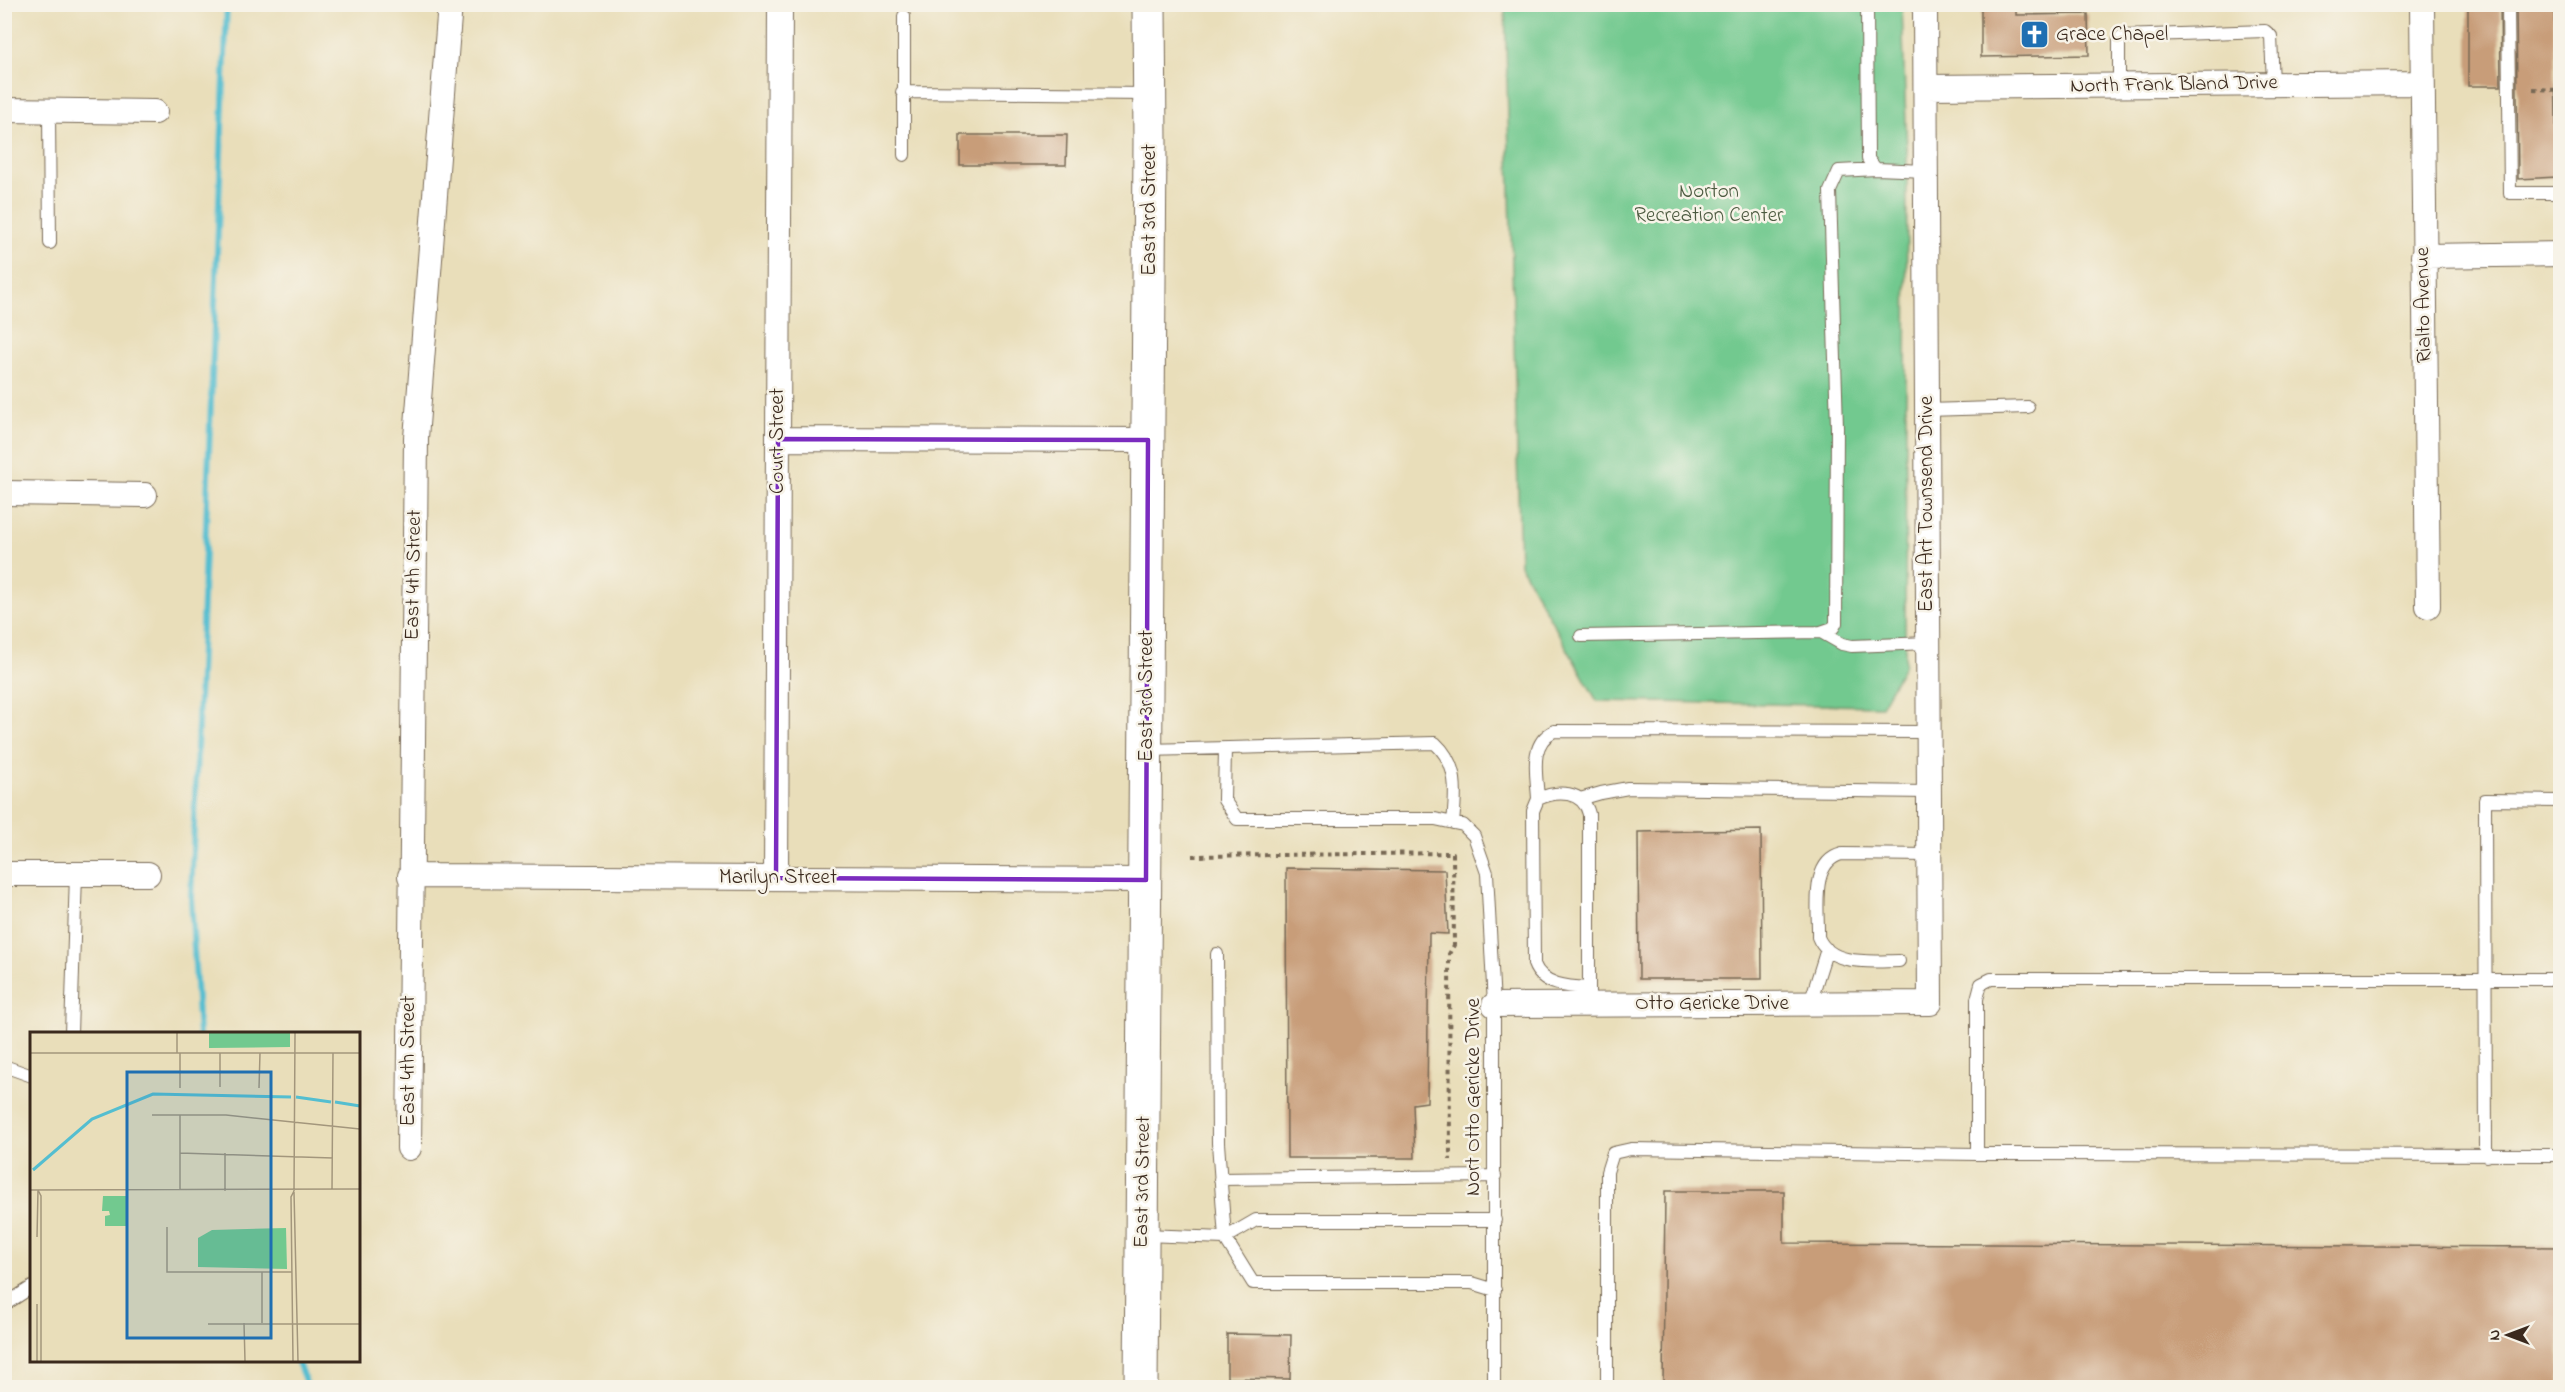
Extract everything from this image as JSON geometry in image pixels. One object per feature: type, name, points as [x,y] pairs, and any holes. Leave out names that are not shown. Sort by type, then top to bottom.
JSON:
[{"type":"main road","name":"East 3rd Street","points":[[1141,1388],[1146,880],[1149,4]]},
{"type":"street","name":"East 4th Street","points":[[408,1148],[416,438],[450,4]]},
{"type":"street","name":"Court Street","points":[[776,878],[780,4]]},
{"type":"street","name":"East Art Townsend Drive","points":[[1925,4],[1930,1003]]},
{"type":"street","name":"Rialto Avenue","points":[[2422,4],[2428,606]]},
{"type":"street","name":"North Frank Bland Drive","points":[[1926,87],[2422,82]]},
{"type":"street","points":[[4,110],[155,112]]},
{"type":"street","points":[[2423,256],[2560,254]]},
{"type":"street","points":[[778,439],[1148,440]]},
{"type":"street","points":[[4,493],[145,495]]},
{"type":"street","points":[[4,874],[148,874]]},
{"type":"street","name":"Marilyn Street","points":[[410,876],[1146,880]]},
{"type":"street","name":"Otto Gericke Drive","points":[[1494,1005],[1589,996],[1810,1003],[1930,1003]]},
{"type":"lane","points":[[1867,4],[1868,159],[1876,169]]},
{"type":"lane","points":[[2508,4],[2510,193],[2560,193]]},
{"type":"lane","points":[[904,16],[902,92],[904,155]]},
{"type":"lane","points":[[2119,85],[2119,39],[2122,36],[2265,31],[2271,36],[2273,84]]},
{"type":"lane","points":[[902,92],[1150,94]]},
{"type":"lane","points":[[48,111],[50,243]]},
{"type":"lane","points":[[1581,636],[1821,632],[1833,628],[1836,623],[1837,427],[1830,191],[1839,171],[1876,169],[1927,171]]},
{"type":"lane","points":[[1927,410],[2028,407]]},
{"type":"lane","points":[[1821,632],[1842,644],[1852,646],[1928,643]]},
{"type":"lane","points":[[1580,799],[1588,814],[1589,996],[1546,980],[1534,964],[1533,811],[1538,799],[1536,752],[1543,736],[1554,731],[1928,732]]},
{"type":"lane","points":[[1146,750],[1434,744],[1448,755],[1456,790],[1453,823]]},
{"type":"lane","name":"Nort Otto Gericke Drive","points":[[1225,749],[1224,800],[1237,819],[1435,819],[1464,825],[1474,836],[1487,873],[1494,1005],[1494,1388]]},
{"type":"lane","points":[[1538,799],[1553,793],[1568,794],[1580,799],[1628,788],[1929,792]]},
{"type":"lane","points":[[2486,1155],[2485,801],[2560,801]]},
{"type":"lane","points":[[1899,961],[1853,961],[1827,949],[1818,937],[1819,875],[1825,862],[1842,854],[1929,855]]},
{"type":"lane","points":[[71,1032],[76,874]]},
{"type":"lane","points":[[1810,1003],[1827,949]]},
{"type":"lane","points":[[1216,954],[1218,1143],[1225,1238],[1252,1283],[1472,1283],[1495,1290]]},
{"type":"lane","points":[[1977,1154],[1977,999],[1981,984],[1991,979],[2560,979]]},
{"type":"lane","points":[[4,1066],[30,1075]]},
{"type":"lane","points":[[1607,1388],[1607,1172],[1613,1153],[1631,1149],[1977,1154],[2560,1155]]},
{"type":"lane","points":[[1220,1179],[1495,1176]]},
{"type":"lane","points":[[1142,1234],[1225,1238],[1256,1220],[1495,1220]]},
{"type":"lane","points":[[4,1305],[30,1288]]},
{"type":"path","points":[[2533,89],[2560,90]]},
{"type":"path","points":[[1192,856],[1453,853],[1454,945],[1449,954],[1450,1177]]},
{"type":"highlighted area","points":[[778,439],[1148,440],[1146,880],[776,878]]},
{"type":"green space","name":"Norton Recreation Center","points":[[1505,5],[1902,5],[1907,154],[1905,664],[1881,706],[1597,701],[1520,565]]},
{"type":"building","name":"Grace Chapel","points":[[1981,4],[2016,4],[2016,15],[2088,14],[2089,55],[1981,57]]},
{"type":"building","points":[[2468,4],[2500,4],[2501,86],[2468,86]]},
{"type":"building","points":[[2516,4],[2554,4],[2557,177],[2518,179]]},
{"type":"building","points":[[960,135],[1067,135],[1066,165],[960,165]]},
{"type":"building","points":[[1761,830],[1762,979],[1639,979],[1638,832]]},
{"type":"building","points":[[1286,868],[1445,870],[1448,934],[1429,933],[1427,1102],[1413,1104],[1415,1158],[1287,1158]]},
{"type":"building","points":[[1665,1191],[1784,1191],[1784,1243],[2560,1247],[2560,1388],[1663,1388]]},
{"type":"building","points":[[1227,1334],[1291,1335],[1290,1379],[1227,1378]]},
{"type":"waterway","points":[[199,1032],[191,898],[227,4]]},
{"type":"waterway","points":[[298,1362],[308,1388]]},
{"type":"place","name":"Grace Chapel","points":[[2035,35]]}]
